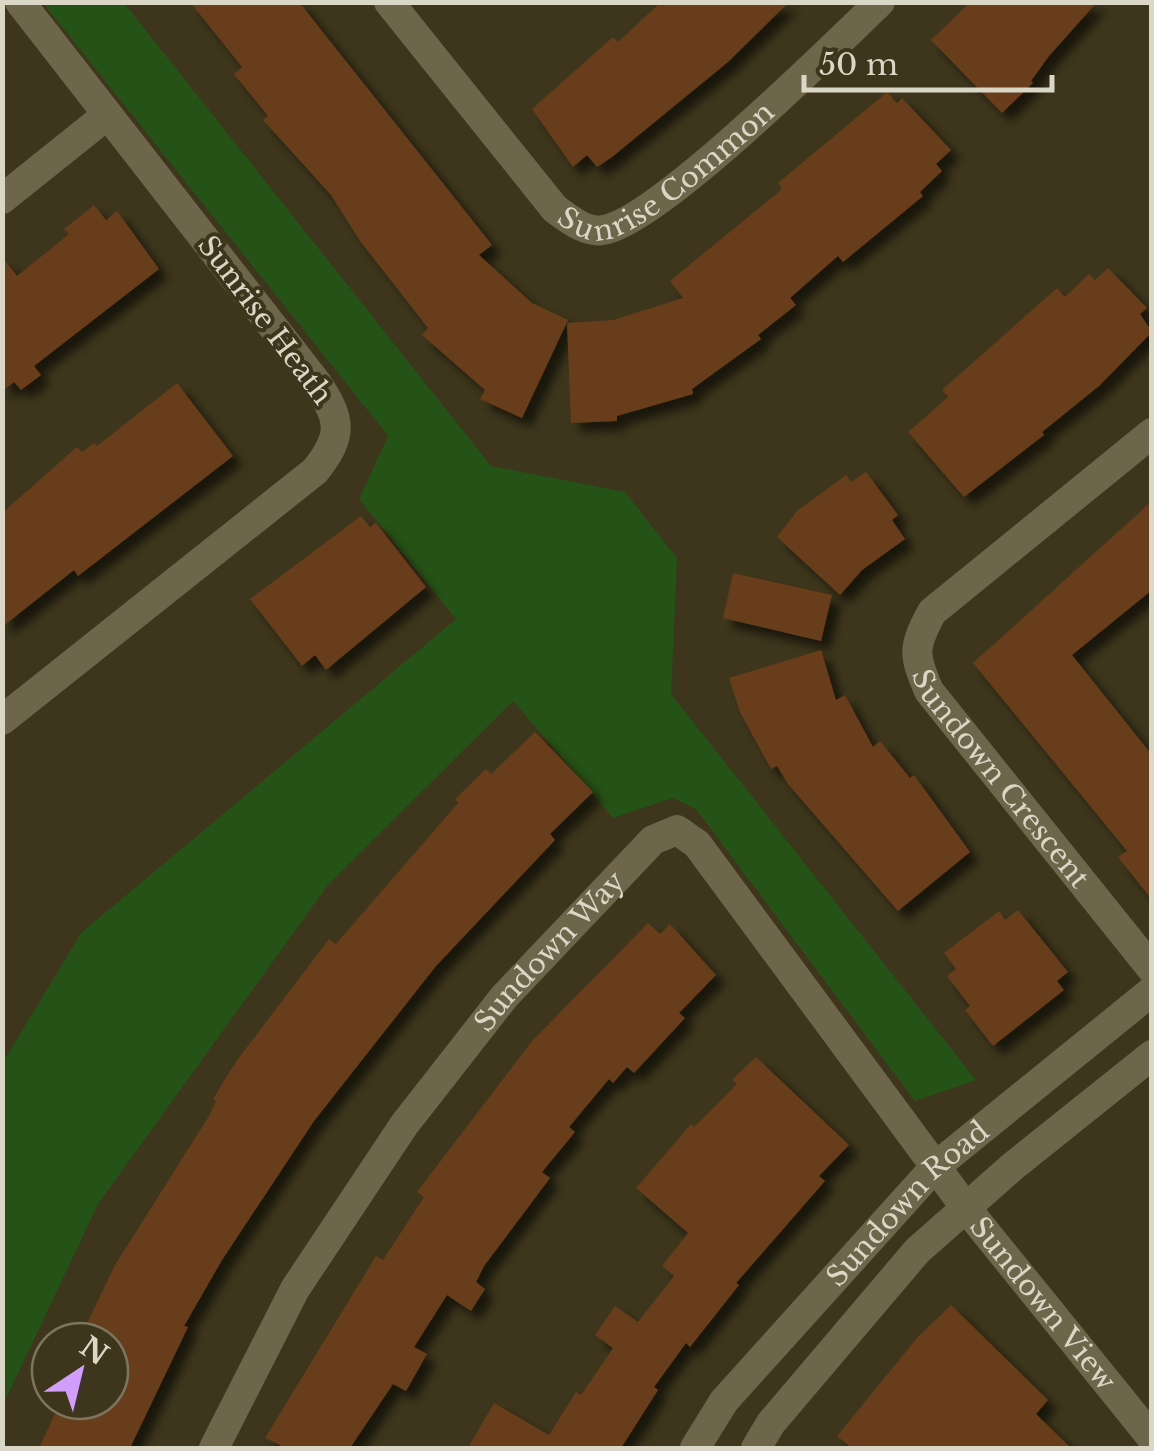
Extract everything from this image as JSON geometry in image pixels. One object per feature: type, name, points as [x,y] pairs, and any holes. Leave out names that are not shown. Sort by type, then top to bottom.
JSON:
[{"type":"street","name":"Sunrise Heath","points":[[2,720],[315,471],[331,452],[337,434],[336,416],[316,382],[20,2]]},
{"type":"street","name":"Sunrise Common","points":[[389,2],[555,210],[576,224],[600,232],[632,221],[673,188],[880,2]]},
{"type":"street","points":[[2,199],[106,115]]},
{"type":"street","name":"Sundown Crescent","points":[[1152,433],[932,612],[916,642],[917,664],[929,691],[1152,969]]},
{"type":"street","name":"Sundown Way","points":[[214,1448],[294,1289],[404,1125],[504,996],[653,840],[668,830],[685,834],[697,844],[935,1166]]},
{"type":"street","name":"Sundown Road","points":[[694,1448],[724,1401],[935,1166],[1152,991]]},
{"type":"street","name":"Sundown Road","points":[[756,1448],[771,1423],[917,1251],[1152,1055]]},
{"type":"street","name":"Sundown View","points":[[935,1166],[1152,1438]]},
{"type":"green space","points":[[43,3],[124,3],[491,466],[625,492],[677,558],[671,694],[976,1080],[915,1101],[696,809],[673,798],[613,818],[513,701],[328,885],[98,1204],[43,1321],[30,1321],[30,1348],[3,1405],[3,1062],[81,933],[456,619],[359,499],[388,436]]},
{"type":"building","points":[[190,2],[299,2],[492,245],[479,255],[532,303],[568,320],[522,418],[480,399],[485,390],[422,335],[428,328],[360,241],[331,195],[263,120],[268,116],[234,74],[242,67]]},
{"type":"building","points":[[661,2],[789,2],[728,62],[612,157],[597,167],[587,155],[573,167],[532,109],[613,37],[618,42]]},
{"type":"building","points":[[970,2],[1097,2],[1049,56],[1033,83],[1002,113],[931,40]]},
{"type":"building","points":[[887,92],[897,103],[902,98],[951,150],[936,164],[942,171],[920,192],[923,196],[843,262],[838,256],[790,298],[796,305],[758,335],[761,339],[692,389],[693,394],[617,416],[617,421],[571,423],[567,323],[613,320],[683,298],[670,281],[782,189],[778,183]]},
{"type":"building","points":[[94,205],[106,220],[117,211],[159,269],[34,366],[41,375],[21,390],[14,382],[2,391],[2,257],[17,276],[69,234],[64,229]]},
{"type":"building","points":[[1108,268],[1147,308],[1140,314],[1152,332],[1099,386],[1042,432],[1044,435],[964,497],[908,432],[948,397],[942,390],[1057,288],[1065,297],[1089,274],[1095,280]]},
{"type":"building","points":[[177,383],[233,456],[78,576],[74,570],[2,627],[2,513],[77,447],[82,452],[94,443],[97,446]]},
{"type":"building","points":[[866,472],[898,515],[892,520],[905,539],[862,570],[840,595],[777,537],[797,511],[846,475],[851,482]]},
{"type":"building","points":[[1152,501],[1152,590],[1072,655],[1152,755],[1152,900],[1118,857],[1127,851],[973,663]]},
{"type":"building","points":[[361,516],[370,527],[376,523],[426,587],[326,670],[315,655],[302,666],[250,599]]},
{"type":"building","points":[[733,573],[832,595],[821,641],[723,618]]},
{"type":"building","points":[[821,650],[836,700],[845,695],[873,747],[880,741],[910,778],[914,775],[970,852],[898,911],[788,784],[777,766],[771,769],[740,712],[729,678]]},
{"type":"building","points":[[535,732],[593,792],[550,834],[555,840],[436,966],[314,1121],[222,1260],[184,1326],[188,1327],[130,1448],[39,1448],[52,1421],[130,1421],[130,1321],[88,1321],[115,1265],[209,1116],[216,1101],[213,1099],[235,1063],[329,939],[336,944],[458,803],[455,799],[486,769],[491,774]]},
{"type":"building","points":[[1018,910],[1068,972],[1057,981],[1064,990],[993,1046],[965,1010],[970,1006],[947,976],[956,969],[944,953],[999,911],[1005,920]]},
{"type":"building","points":[[648,923],[660,934],[670,924],[716,975],[679,1013],[685,1018],[634,1073],[627,1067],[613,1083],[609,1079],[569,1127],[575,1132],[542,1172],[550,1178],[484,1266],[476,1282],[485,1289],[471,1311],[447,1295],[414,1347],[427,1354],[406,1391],[393,1384],[350,1448],[286,1448],[265,1438],[376,1256],[383,1260],[424,1197],[417,1192],[532,1041]]},
{"type":"building","points":[[756,1057],[849,1145],[819,1176],[825,1181],[736,1283],[739,1285],[690,1347],[686,1343],[654,1387],[658,1390],[621,1448],[468,1448],[494,1403],[549,1435],[576,1392],[581,1395],[613,1348],[595,1335],[615,1306],[638,1322],[674,1276],[662,1266],[688,1233],[636,1188],[691,1124],[694,1127],[737,1084],[732,1080]]},
{"type":"building","points":[[951,1305],[1048,1400],[1036,1414],[1071,1448],[852,1448],[837,1436],[917,1338]]}]
